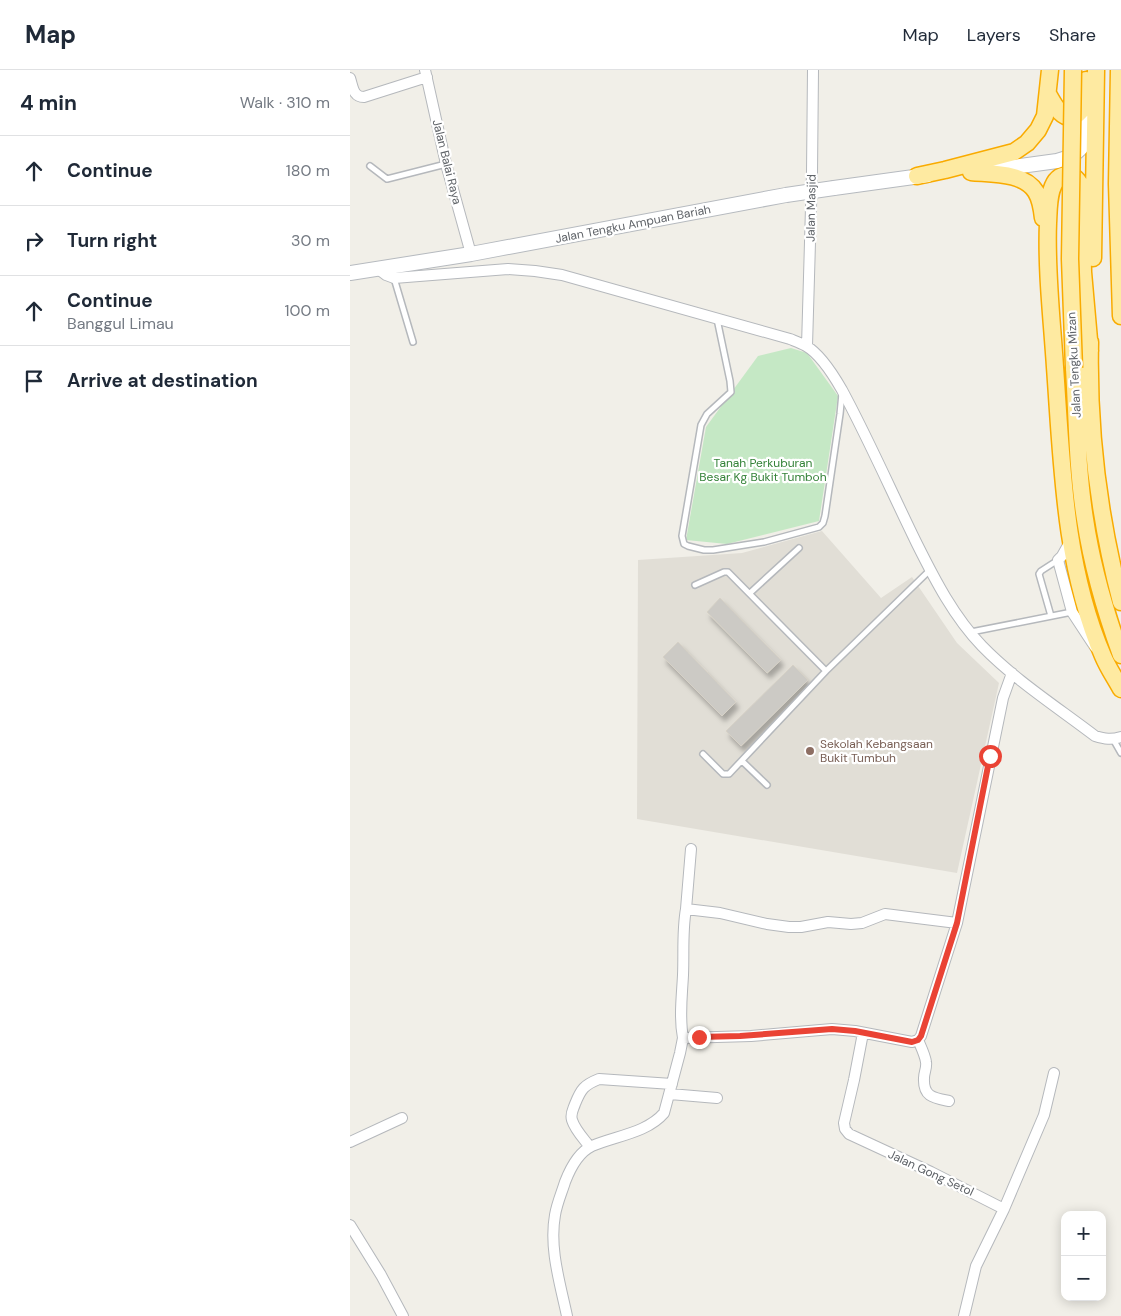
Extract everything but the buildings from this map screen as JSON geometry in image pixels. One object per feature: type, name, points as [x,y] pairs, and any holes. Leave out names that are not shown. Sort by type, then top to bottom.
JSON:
[{"type":"highway","points":[[917,176],[1014,152],[1027,144],[1038,130],[1045,116],[1050,70]]},
{"type":"highway","name":"Jalan Tengku Mizan","points":[[1073,70],[1070,259],[1078,455],[1085,519],[1094,568],[1121,655]]},
{"type":"highway","points":[[1048,94],[1059,111],[1064,115],[1076,116],[1084,107],[1087,70]]},
{"type":"highway","name":"Jalan Tengku Mizan","points":[[1096,70],[1090,351],[1092,416],[1098,488],[1108,548],[1121,602]]},
{"type":"highway","points":[[1119,70],[1117,184],[1121,316]]},
{"type":"highway","points":[[971,172],[1008,176],[1023,180],[1035,190],[1039,197],[1047,240],[1059,422],[1071,540],[1079,586],[1089,621],[1103,658],[1121,689]]},
{"type":"highway","points":[[1047,240],[1051,190],[1059,178],[1067,175],[1074,176],[1079,180],[1081,186],[1082,272],[1090,351]]},
{"type":"main road","name":"Jalan Tengku Ampuan Bariah","points":[[350,273],[471,254],[786,195],[917,176],[971,172],[1057,161],[1077,153],[1085,142],[1084,107]]},
{"type":"street","name":"Jalan Masjid","points":[[807,346],[813,70]]},
{"type":"street","points":[[350,78],[356,95],[364,97],[426,74]]},
{"type":"street","name":"Jalan Balai Raya","points":[[426,74],[446,164],[471,254]]},
{"type":"street","points":[[378,269],[386,276],[394,278],[508,269],[562,275],[807,346],[821,359],[842,390],[946,600],[970,632],[982,646],[1012,673],[1095,736],[1104,739],[1117,738]]},
{"type":"street","points":[[1071,540],[1058,560],[1072,612],[1103,658]]},
{"type":"street","points":[[683,1038],[751,1036],[832,1029],[912,1042],[918,1040],[921,1036],[957,923],[1002,698],[1012,673]]},
{"type":"street","points":[[567,1316],[555,1256],[554,1224],[555,1214],[568,1173],[576,1160],[590,1147],[655,1122],[664,1113],[671,1089],[683,1038],[680,1014],[683,974],[683,924],[691,849]]},
{"type":"street","points":[[686,909],[714,912],[789,927],[801,927],[828,922],[851,924],[885,914],[957,923]]},
{"type":"street","name":"Jalan Gong Setol","points":[[863,1033],[844,1123],[845,1129],[849,1134],[931,1172],[1004,1209]]},
{"type":"street","points":[[918,1040],[926,1060],[924,1078],[927,1090],[933,1098],[949,1102]]},
{"type":"street","points":[[964,1316],[976,1266],[1004,1209],[1044,1115],[1054,1073]]},
{"type":"street","points":[[590,1147],[576,1128],[571,1113],[580,1092],[590,1083],[609,1079],[718,1098]]},
{"type":"street","points":[[350,1142],[402,1118]]},
{"type":"street","points":[[350,1225],[381,1275],[403,1316]]},
{"type":"lane","points":[[370,166],[387,179],[446,164]]},
{"type":"lane","points":[[394,278],[413,342]]},
{"type":"lane","points":[[717,319],[731,392],[707,414],[701,425],[682,536],[684,544],[704,550],[728,548],[764,542],[819,527],[823,523],[825,516],[842,390]]},
{"type":"lane","points":[[750,593],[799,548]]},
{"type":"lane","points":[[1050,616],[1040,571],[1058,560]]},
{"type":"lane","points":[[703,754],[723,774],[729,774],[826,671],[930,569]]},
{"type":"lane","points":[[695,585],[728,572],[826,671]]},
{"type":"lane","points":[[970,632],[1072,612]]},
{"type":"lane","points":[[1117,738],[1121,753]]},
{"type":"lane","points":[[742,761],[767,785]]},
{"type":"shaded area","name":"Sekolah Kebangsaan Bukit Tumbuh","points":[[822,531],[881,598],[912,577],[957,643],[999,683],[957,873],[637,819],[638,560],[742,553]]},
{"type":"green space","name":"Tanah Perkuburan Besar Kg Bukit Tumboh","points":[[791,348],[807,353],[838,396],[819,521],[727,544],[686,540],[706,427],[758,356]]},
{"type":"place","name":"Sekolah Kebangsaan Bukit Tumbuh","points":[[810,751]]},
{"type":"route","points":[[699,1037],[832,1029],[855,1031],[912,1042],[918,1040],[921,1036],[957,923],[990,756]]}]
